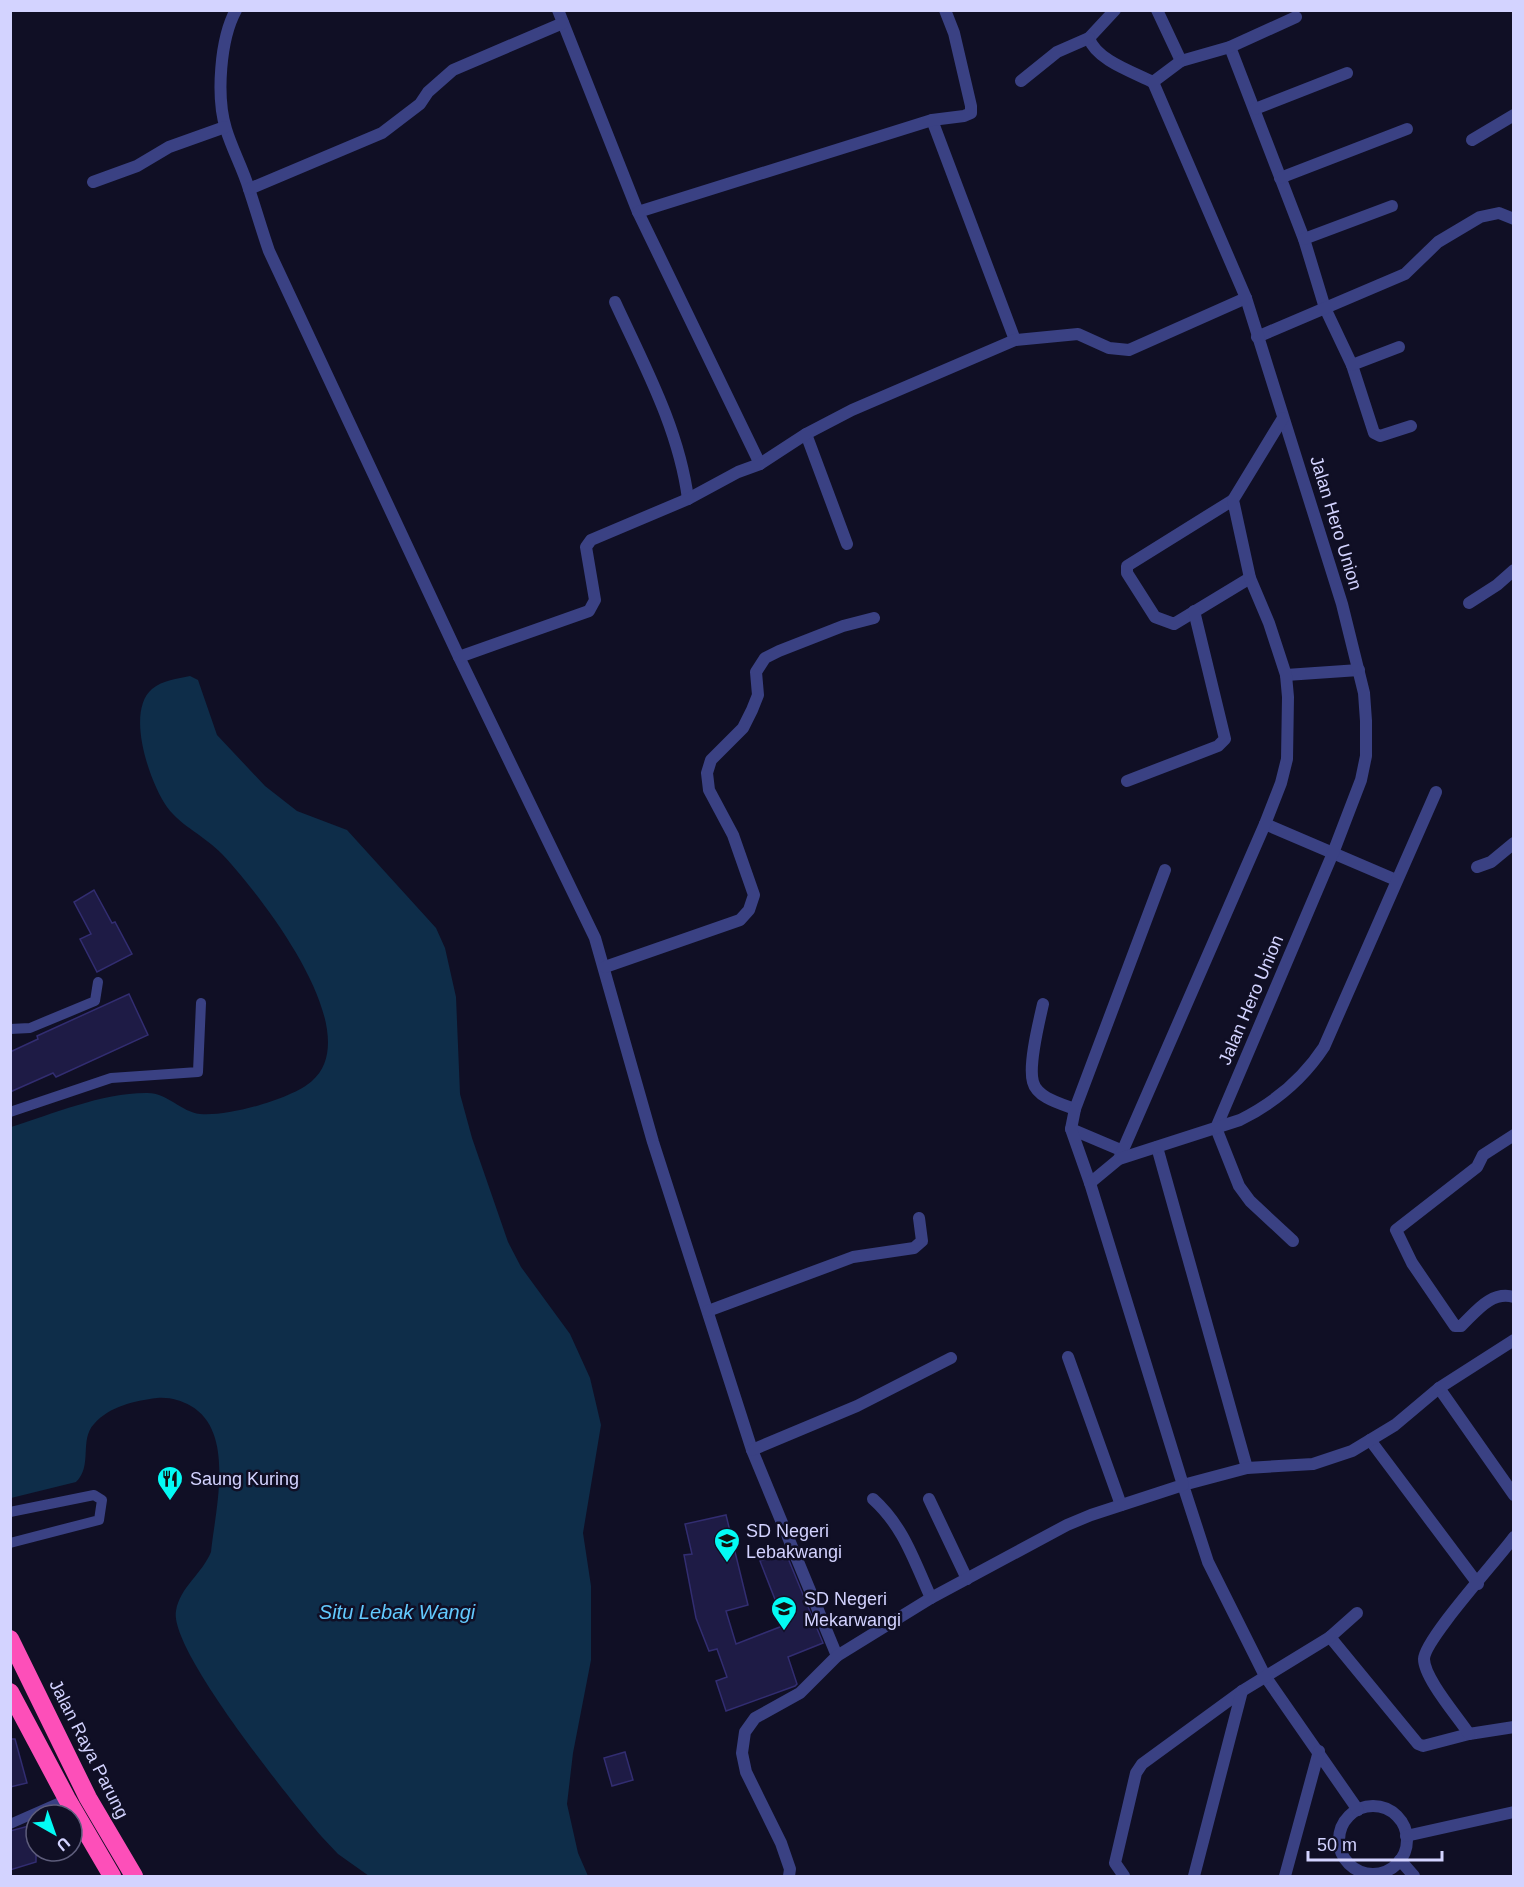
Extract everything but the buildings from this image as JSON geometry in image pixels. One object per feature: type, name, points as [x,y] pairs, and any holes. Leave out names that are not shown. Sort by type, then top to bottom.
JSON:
[{"type":"highway","name":"Jalan Raya Parung","points":[[10,1639],[88,1798],[134,1876]]},
{"type":"highway","points":[[10,1692],[67,1799],[112,1876]]},
{"type":"street","points":[[236,10],[223,52],[221,88],[225,127],[249,189],[269,251],[459,657],[595,939],[605,967],[653,1142],[753,1450],[837,1656]]},
{"type":"street","points":[[638,212],[932,120],[971,113],[954,33],[945,10]]},
{"type":"street","points":[[1021,81],[1057,52],[1089,38],[1115,10]]},
{"type":"street","points":[[1157,10],[1181,61]]},
{"type":"street","points":[[249,189],[382,133],[420,104],[428,92],[453,70],[560,17],[638,212],[760,464]]},
{"type":"street","points":[[1089,38],[1094,49],[1153,82],[1181,61],[1230,47],[1296,18]]},
{"type":"street","points":[[1230,47],[1304,239],[1325,308],[1352,365],[1374,433],[1380,436],[1411,426]]},
{"type":"street","points":[[1255,109],[1347,73]]},
{"type":"street","name":"Jalan Hero Union","points":[[1153,82],[1246,298],[1316,514],[1364,693],[1366,756],[1361,780],[1333,854],[1216,1128]]},
{"type":"street","points":[[1472,140],[1514,115]]},
{"type":"street","points":[[932,120],[1015,340]]},
{"type":"street","points":[[93,182],[136,166],[169,147],[225,127]]},
{"type":"street","points":[[1280,178],[1407,129]]},
{"type":"street","points":[[1304,239],[1392,206]]},
{"type":"street","points":[[1257,337],[1404,274],[1438,242],[1479,218],[1499,213],[1514,219]]},
{"type":"street","points":[[459,657],[590,611],[595,600],[586,547],[591,540],[688,499],[738,472],[760,464],[806,434],[852,410],[1015,340],[1078,334],[1109,348],[1129,350],[1246,298]]},
{"type":"street","points":[[615,302],[660,400],[677,448],[688,499]]},
{"type":"street","points":[[1352,365],[1398,347]]},
{"type":"street","points":[[1250,578],[1174,624],[1155,617],[1127,573],[1127,566],[1233,500],[1283,418]]},
{"type":"street","points":[[806,434],[847,544]]},
{"type":"street","points":[[1090,1183],[1121,1155],[1265,824],[1281,783],[1287,759],[1286,675],[1269,623],[1250,578],[1233,500]]},
{"type":"street","points":[[1469,603],[1497,585],[1514,570]]},
{"type":"street","points":[[1127,781],[1218,746],[1225,739],[1194,611]]},
{"type":"street","points":[[605,967],[740,920],[749,910],[754,895],[733,835],[709,790],[707,772],[711,760],[743,728],[758,695],[756,672],[765,658],[843,626],[874,618]]},
{"type":"street","points":[[1286,675],[1359,670]]},
{"type":"street","points":[[1071,1129],[1121,1155],[1157,1147],[1257,1112],[1285,1091],[1314,1062],[1324,1047],[1436,792]]},
{"type":"street","points":[[1265,824],[1396,880]]},
{"type":"street","points":[[1477,867],[1488,865],[1514,843]]},
{"type":"street","points":[[1165,870],[1075,1109],[1071,1129],[1090,1183],[1208,1562],[1265,1676],[1358,1810]]},
{"type":"street","points":[[1043,1004],[1035,1044],[1033,1082],[1041,1093],[1054,1102],[1075,1109]]},
{"type":"street","points":[[1216,1128],[1239,1186],[1250,1201],[1293,1241]]},
{"type":"street","points":[[1514,1135],[1482,1155],[1477,1167],[1396,1230],[1412,1263],[1455,1326],[1461,1326],[1472,1313],[1497,1297],[1514,1297]]},
{"type":"street","points":[[1157,1147],[1247,1468]]},
{"type":"street","points":[[708,1311],[853,1257],[914,1248],[922,1241],[919,1218]]},
{"type":"street","points":[[789,1876],[790,1869],[781,1843],[746,1772],[742,1753],[743,1741],[745,1732],[755,1718],[800,1693],[837,1656],[931,1598],[1067,1525],[1183,1485],[1247,1468],[1313,1464],[1333,1459],[1370,1440],[1416,1409],[1439,1388],[1512,1344]]},
{"type":"street","points":[[1068,1357],[1121,1505]]},
{"type":"street","points":[[753,1450],[857,1406],[951,1358]]},
{"type":"street","points":[[1439,1388],[1514,1495]]},
{"type":"street","points":[[1370,1440],[1478,1584]]},
{"type":"street","points":[[873,1499],[891,1515],[931,1598]]},
{"type":"street","points":[[929,1499],[968,1579]]},
{"type":"street","points":[[1469,1734],[1427,1672],[1424,1659],[1435,1636],[1514,1538]]},
{"type":"street","points":[[1124,1876],[1115,1863],[1136,1773],[1149,1758],[1242,1691],[1330,1637],[1357,1613]]},
{"type":"street","points":[[1330,1637],[1418,1744],[1423,1746],[1469,1734],[1514,1727]]},
{"type":"street","points":[[1194,1876],[1242,1691]]},
{"type":"street","points":[[1285,1876],[1319,1751]]},
{"type":"street","points":[[1370,1806],[1383,1808],[1394,1814],[1402,1823],[1406,1836],[1406,1848],[1400,1860],[1391,1868],[1367,1875],[1349,1864],[1339,1845],[1340,1831],[1347,1818],[1358,1810],[1370,1806]]},
{"type":"street","points":[[1406,1836],[1514,1812]]},
{"type":"street","points":[[1400,1860],[1414,1876]]},
{"type":"lane","points":[[10,1029],[30,1028],[95,1001],[98,982]]},
{"type":"lane","points":[[10,1112],[111,1078],[198,1072],[201,1003]]},
{"type":"lane","points":[[10,1512],[94,1496],[102,1500],[99,1520],[10,1543]]},
{"type":"lane","points":[[10,1824],[67,1799]]},
{"type":"water","name":"Situ Lebak Wangi","points":[[190,676],[198,680],[217,735],[265,786],[297,811],[347,830],[436,928],[445,948],[456,997],[460,1094],[472,1138],[508,1242],[521,1267],[570,1334],[590,1378],[601,1425],[583,1533],[591,1586],[591,1660],[573,1753],[567,1804],[578,1853],[588,1876],[369,1876],[338,1854],[322,1837],[235,1726],[192,1658],[179,1630],[176,1611],[178,1602],[211,1552],[218,1495],[218,1453],[214,1434],[205,1418],[191,1406],[175,1399],[162,1398],[123,1405],[107,1413],[90,1430],[84,1468],[76,1482],[11,1498],[11,1127],[77,1105],[129,1094],[154,1094],[186,1110],[200,1114],[242,1110],[303,1088],[312,1081],[326,1058],[327,1030],[318,997],[302,963],[281,929],[259,898],[222,854],[173,814],[160,796],[154,782],[140,730],[144,700],[152,689],[161,684]]},
{"type":"place","name":"Saung Kuring","points":[[170,1502]]},
{"type":"place","name":"SD Negeri Lebakwangi","points":[[727,1564]]},
{"type":"place","name":"SD Negeri Mekarwangi","points":[[784,1632]]}]
